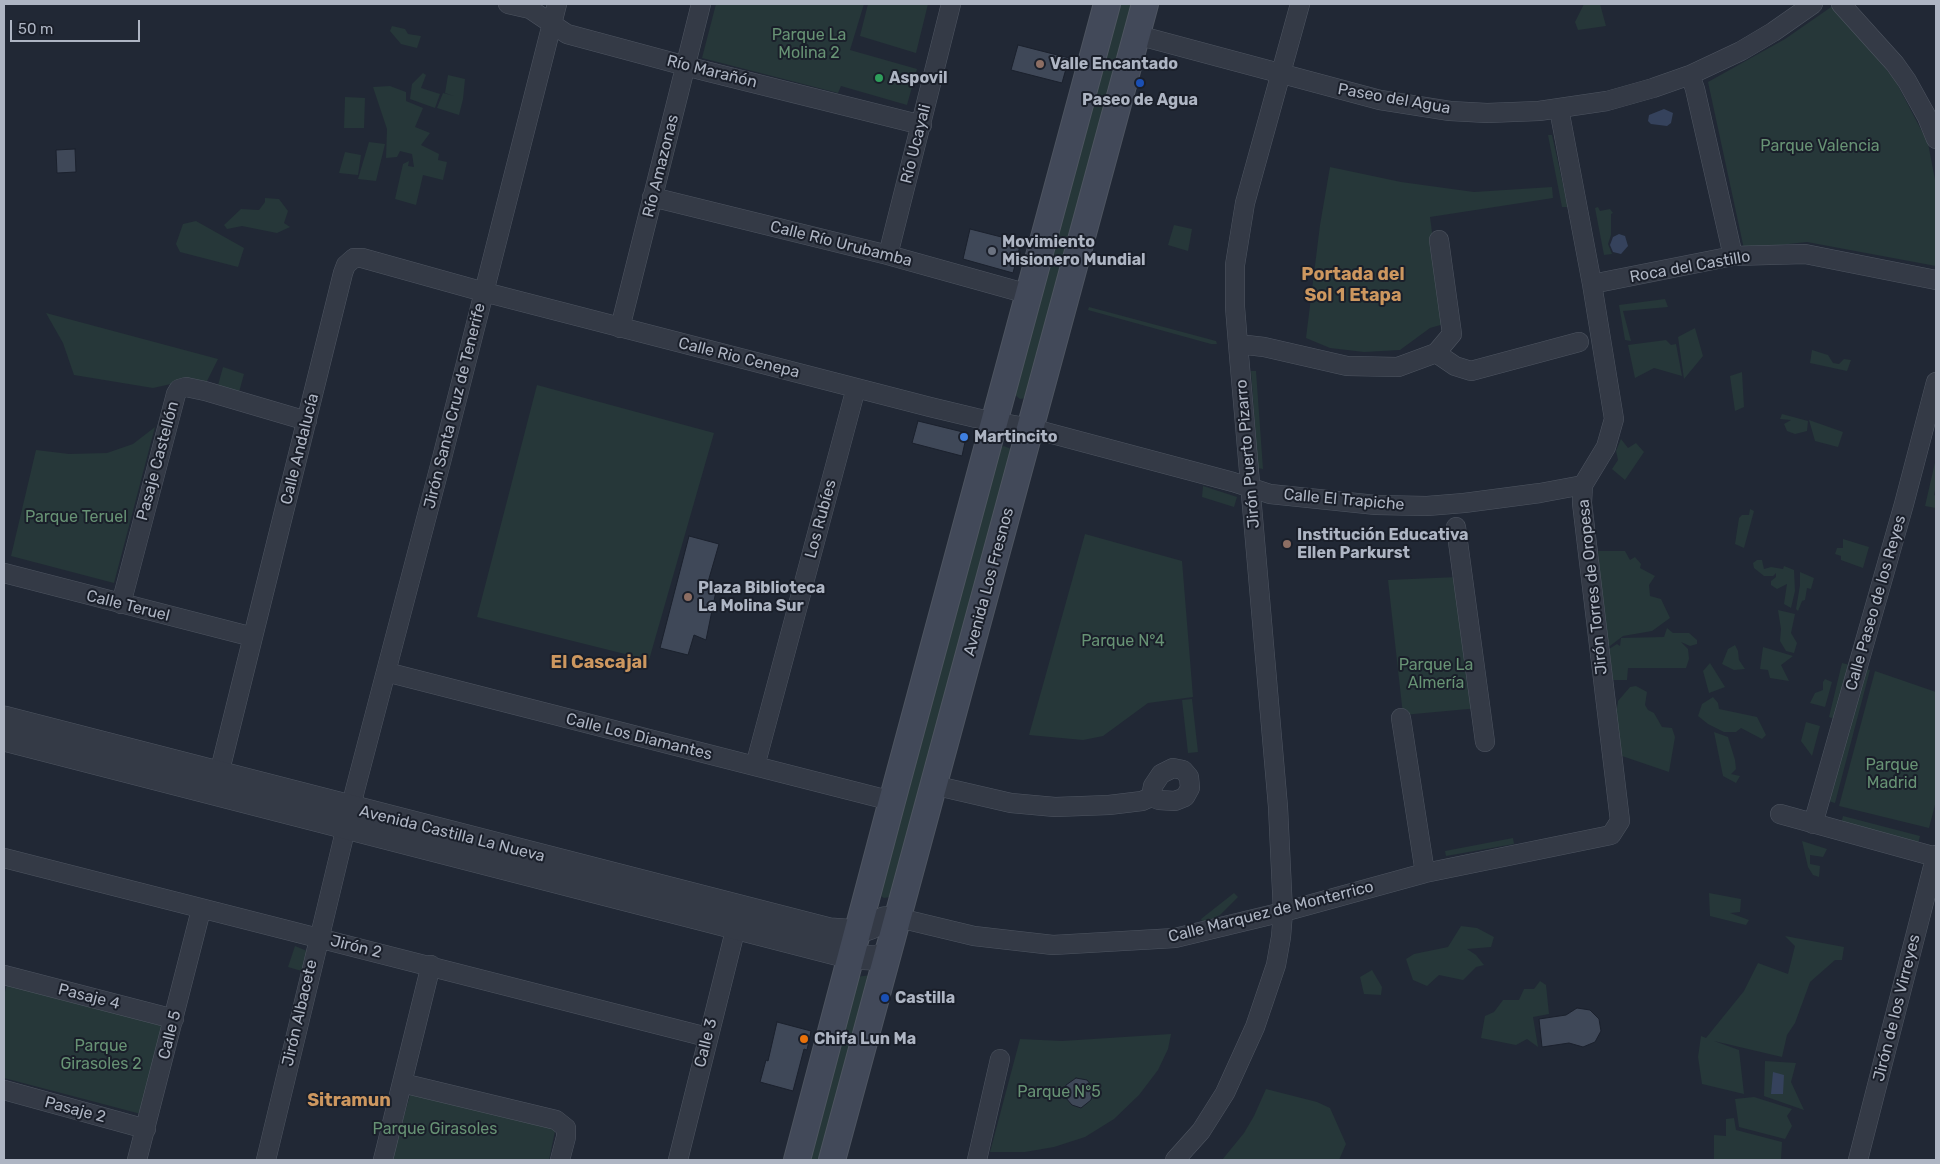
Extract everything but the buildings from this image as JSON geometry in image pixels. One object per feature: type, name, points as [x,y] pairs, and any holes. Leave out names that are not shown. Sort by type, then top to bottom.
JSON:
[{"type":"main road","points":[[796,1160],[1028,294],[1108,4]]},
{"type":"main road","name":"Avenida Los Fresnos","points":[[832,1160],[1145,4]]},
{"type":"street","name":"Río Marañón","points":[[508,4],[530,9],[567,34],[922,125]]},
{"type":"street","name":"Jirón Santa Cruz de Tenerife","points":[[349,818],[557,4]]},
{"type":"street","name":"Río Amazonas","points":[[620,328],[702,4]]},
{"type":"street","name":"Río Ucayali","points":[[888,255],[951,4]]},
{"type":"street","name":"Jirón Puerto Pizarro","points":[[1175,1160],[1201,1131],[1225,1093],[1255,1027],[1276,964],[1283,912],[1277,790],[1234,286],[1239,230],[1247,195],[1300,4]]},
{"type":"street","name":"Paseo del Agua","points":[[1137,35],[1372,98],[1414,106],[1487,113],[1559,109],[1615,99],[1653,88],[1690,75],[1741,51],[1773,32],[1813,4]]},
{"type":"street","points":[[1841,4],[1895,64],[1907,81],[1924,111],[1936,139]]},
{"type":"street","points":[[1690,75],[1695,89],[1733,256]]},
{"type":"street","name":"Jirón Torres de Oropesa","points":[[1559,109],[1592,284],[1614,419],[1606,448],[1583,485],[1584,523],[1620,821],[1611,835]]},
{"type":"street","name":"Calle Río Urubamba","points":[[652,197],[888,255],[1028,294]]},
{"type":"street","points":[[1238,344],[1264,347],[1347,366],[1398,367],[1436,353],[1452,334],[1439,240]]},
{"type":"street","name":"Roca del Castillo","points":[[1592,284],[1733,256],[1804,254],[1936,280]]},
{"type":"street","name":"Calle Andalucía","points":[[219,774],[346,265],[354,258],[362,258],[484,292]]},
{"type":"street","name":"Calle Rio Cenepa","points":[[484,292],[994,422]]},
{"type":"street","points":[[1436,353],[1455,366],[1471,371],[1580,342]]},
{"type":"street","name":"Calle Paseo de los Reyes","points":[[1813,824],[1902,513],[1936,382]]},
{"type":"street","name":"Pasaje Castellón","points":[[121,604],[176,394],[179,389],[186,387],[205,391],[307,421]]},
{"type":"street","name":"Los Rubíes","points":[[755,766],[856,388]]},
{"type":"street","name":"Calle El Trapiche","points":[[994,422],[1030,428],[1270,494],[1376,505],[1427,506],[1502,498],[1583,485]]},
{"type":"street","points":[[1456,527],[1485,742]]},
{"type":"street","name":"Calle Teruel","points":[[4,573],[253,637]]},
{"type":"street","name":"Calle Los Diamantes","points":[[386,672],[892,801]]},
{"type":"street","name":"Avenida Castilla La Nueva","points":[[4,718],[219,774],[349,818],[736,927],[854,944]]},
{"type":"street","points":[[1401,718],[1425,873]]},
{"type":"street","name":"Avenida Castilla La Nueva","points":[[4,739],[830,930],[874,958],[884,955],[890,948]]},
{"type":"street","points":[[934,785],[1011,803],[1055,807],[1109,805],[1142,801],[1151,797]]},
{"type":"street","points":[[1780,814],[1936,856]]},
{"type":"street","name":"Jirón Albacete","points":[[266,1160],[318,938],[349,818]]},
{"type":"street","name":"Calle Marquez de Monterrico","points":[[899,918],[974,936],[1052,945],[1175,938],[1283,912],[1425,873],[1611,835]]},
{"type":"street","name":"Jirón de los Virreyes","points":[[1858,1160],[1936,856]]},
{"type":"street","name":"Jirón 2","points":[[4,858],[201,910],[431,966],[707,1037]]},
{"type":"street","name":"Calle 5","points":[[138,1160],[201,910]]},
{"type":"street","name":"Avenida Castilla La Nueva","points":[[854,944],[884,919],[899,918]]},
{"type":"street","name":"Calle 3","points":[[678,1160],[707,1037],[736,927]]},
{"type":"street","points":[[383,1160],[431,966]]},
{"type":"street","name":"Pasaje 4","points":[[4,975],[174,1019]]},
{"type":"street","points":[[977,1160],[1000,1059]]},
{"type":"street","points":[[402,1083],[556,1120],[566,1128],[566,1137],[560,1160]]},
{"type":"street","name":"Pasaje 2","points":[[4,1090],[146,1129]]},
{"type":"green space","name":"Parque La Molina 2","points":[[716,4],[864,4],[850,50],[917,69],[907,105],[841,86],[838,93],[702,58]]},
{"type":"green space","name":"Aspovil","points":[[868,4],[928,4],[916,53],[860,36]]},
{"type":"green space","points":[[1116,4],[1137,4],[1026,398],[1020,399],[1014,394]]},
{"type":"green space","points":[[1584,4],[1600,4],[1606,26],[1578,30],[1575,22]]},
{"type":"green space","name":"Parque Valencia","points":[[1834,5],[1895,80],[1928,143],[1936,185],[1936,266],[1807,242],[1744,249],[1708,82],[1785,39]]},
{"type":"green space","points":[[392,26],[405,29],[408,34],[421,36],[417,48],[401,44],[390,31]]},
{"type":"green space","points":[[423,73],[426,75],[421,88],[440,94],[435,108],[410,99],[412,84]]},
{"type":"green space","points":[[448,75],[465,79],[459,115],[437,108],[443,93],[454,96],[445,93]]},
{"type":"green space","points":[[390,86],[406,92],[406,101],[423,108],[415,127],[430,133],[421,145],[439,154],[438,160],[447,162],[443,180],[423,175],[416,205],[395,199],[403,164],[409,161],[408,166],[414,167],[412,154],[400,151],[397,157],[386,158],[387,129],[373,87]]},
{"type":"green space","points":[[345,97],[365,98],[364,128],[344,128]]},
{"type":"green space","points":[[1548,135],[1552,135],[1568,207],[1562,207]]},
{"type":"green space","points":[[369,142],[385,144],[376,181],[358,179]]},
{"type":"green space","points":[[345,152],[361,155],[358,175],[339,173]]},
{"type":"green space","points":[[1330,167],[1401,182],[1474,192],[1552,187],[1553,198],[1430,217],[1444,324],[1430,328],[1400,350],[1364,352],[1330,348],[1306,338],[1320,225]]},
{"type":"green space","points":[[265,198],[279,199],[288,211],[284,223],[290,227],[277,233],[242,226],[227,229],[224,225],[241,209],[259,210],[265,202]]},
{"type":"green space","points":[[1598,207],[1600,211],[1610,209],[1613,213],[1611,214],[1611,235],[1608,244],[1612,254],[1604,255],[1595,208]]},
{"type":"green space","points":[[196,221],[244,248],[238,267],[180,252],[176,244],[183,224]]},
{"type":"green space","points":[[1174,225],[1192,229],[1188,251],[1168,245]]},
{"type":"green space","points":[[1665,299],[1668,307],[1623,311],[1631,341],[1625,340],[1619,305]]},
{"type":"green space","points":[[1089,307],[1216,341],[1217,344],[1211,344],[1088,310]]},
{"type":"green space","points":[[46,313],[218,359],[206,383],[180,382],[153,388],[74,375],[63,343]]},
{"type":"green space","points":[[1695,328],[1703,356],[1684,379],[1678,337]]},
{"type":"green space","points":[[1666,340],[1671,345],[1676,344],[1682,376],[1654,368],[1635,378],[1628,345]]},
{"type":"green space","points":[[1812,350],[1828,355],[1833,363],[1839,364],[1844,359],[1851,360],[1847,371],[1810,363]]},
{"type":"green space","points":[[223,367],[244,374],[238,396],[217,389]]},
{"type":"green space","points":[[1251,371],[1256,371],[1263,469],[1258,468]]},
{"type":"green space","points":[[1742,372],[1744,407],[1735,411],[1730,376]]},
{"type":"green space","points":[[537,385],[714,433],[649,660],[477,617]]},
{"type":"green space","points":[[1782,414],[1808,421],[1807,431],[1795,434],[1787,431],[1784,424],[1791,420],[1780,419]]},
{"type":"green space","points":[[1809,420],[1843,432],[1838,447],[1815,441]]},
{"type":"green space","name":"Parque Teruel","points":[[155,427],[114,583],[11,556],[36,450],[69,454],[107,453],[133,444]]},
{"type":"green space","points":[[1621,439],[1628,448],[1636,443],[1644,452],[1625,480],[1612,469],[1618,460],[1616,451]]},
{"type":"green space","points":[[1004,446],[1011,449],[890,897],[884,898],[879,895],[998,448]]},
{"type":"green space","points":[[1936,458],[1936,486],[1934,495],[1936,496],[1936,508],[1925,506]]},
{"type":"green space","points":[[1203,486],[1237,497],[1234,507],[1202,497]]},
{"type":"green space","points":[[1750,509],[1754,511],[1744,548],[1735,544],[1739,518],[1742,515],[1749,515]]},
{"type":"green space","name":"Parque N°4","points":[[1085,534],[1182,561],[1193,697],[1148,703],[1103,736],[1083,740],[1029,735]]},
{"type":"green space","points":[[1843,539],[1869,547],[1863,568],[1841,560],[1841,556],[1835,554],[1837,548],[1843,548]]},
{"type":"green space","points":[[1598,551],[1625,551],[1630,560],[1635,557],[1641,564],[1640,568],[1655,576],[1649,585],[1650,596],[1661,599],[1670,618],[1652,631],[1623,636],[1606,649]]},
{"type":"green space","points":[[1757,560],[1762,560],[1764,569],[1771,567],[1783,569],[1784,566],[1794,570],[1795,591],[1791,608],[1784,604],[1787,584],[1777,589],[1771,585],[1771,581],[1776,577],[1776,573],[1773,576],[1764,576],[1754,568],[1753,563]]},
{"type":"green space","points":[[1800,572],[1814,578],[1811,589],[1807,588],[1805,600],[1802,601],[1798,611],[1796,609]]},
{"type":"green space","name":"Parque La Almería","points":[[1458,577],[1479,708],[1403,715],[1388,580]]},
{"type":"green space","points":[[1778,610],[1795,614],[1791,633],[1797,643],[1794,653],[1786,651],[1780,641],[1781,629]]},
{"type":"green space","points":[[1667,628],[1673,633],[1689,633],[1697,640],[1697,644],[1690,646],[1681,642],[1688,649],[1689,659],[1686,668],[1628,668],[1627,680],[1613,680],[1609,649],[1617,644],[1620,646],[1621,638],[1664,637]]},
{"type":"green space","points":[[1735,645],[1739,660],[1745,669],[1734,670],[1722,664],[1728,649]]},
{"type":"green space","points":[[1763,647],[1793,656],[1781,665],[1789,681],[1770,678],[1768,670],[1760,669]]},
{"type":"green space","points":[[1710,663],[1725,687],[1709,693],[1703,671]]},
{"type":"green space","points":[[1842,663],[1850,665],[1837,720],[1829,717]]},
{"type":"green space","points":[[1862,668],[1870,670],[1835,803],[1825,800]]},
{"type":"green space","name":"Parque Madrid","points":[[1875,671],[1936,692],[1936,801],[1929,828],[1839,806]]},
{"type":"green space","points":[[1825,679],[1832,682],[1825,707],[1810,703],[1815,693],[1823,690]]},
{"type":"green space","points":[[1636,686],[1647,692],[1645,705],[1648,710],[1654,713],[1662,727],[1672,728],[1675,737],[1669,772],[1619,755],[1613,713],[1617,709],[1618,701],[1630,687]]},
{"type":"green space","points":[[1713,697],[1718,703],[1719,709],[1757,717],[1766,735],[1762,739],[1741,728],[1736,732],[1724,732],[1708,724],[1698,716],[1702,704]]},
{"type":"green space","points":[[1192,699],[1198,752],[1188,753],[1182,700]]},
{"type":"green space","points":[[1806,722],[1820,726],[1812,756],[1801,741]]},
{"type":"green space","points":[[1714,732],[1728,737],[1736,769],[1731,774],[1740,776],[1736,783],[1723,776]]},
{"type":"green space","points":[[1843,816],[1920,836],[1918,844],[1841,824]]},
{"type":"green space","points":[[1513,838],[1514,844],[1446,856],[1445,851]]},
{"type":"green space","points":[[1802,841],[1827,849],[1823,857],[1810,855],[1810,864],[1820,866],[1819,877],[1813,875],[1808,867]]},
{"type":"green space","points":[[1234,893],[1238,897],[1220,915],[1203,923],[1201,919]]},
{"type":"green space","points":[[1709,893],[1741,899],[1740,912],[1730,913],[1749,920],[1746,925],[1710,916]]},
{"type":"green space","points":[[1461,926],[1477,928],[1494,937],[1491,947],[1467,949],[1476,955],[1484,965],[1476,967],[1463,980],[1439,975],[1427,986],[1413,980],[1406,959],[1414,954],[1448,947]]},
{"type":"green space","points":[[1785,936],[1844,947],[1842,960],[1835,960],[1810,982],[1795,1023],[1787,1035],[1782,1057],[1714,1041],[1739,1050],[1744,1094],[1702,1084],[1698,1057],[1701,1036],[1706,1038],[1744,991],[1758,963],[1788,974],[1795,946]]},
{"type":"green space","points":[[295,946],[307,951],[305,972],[288,967]]},
{"type":"green space","points":[[1372,970],[1382,987],[1381,995],[1364,994],[1360,977]]},
{"type":"green space","points":[[872,975],[824,1160],[805,1160],[855,977]]},
{"type":"green space","points":[[1540,981],[1546,985],[1549,1014],[1533,1017],[1538,1047],[1527,1039],[1516,1045],[1481,1038],[1485,1016],[1494,1012],[1503,1000],[1519,1000],[1524,989],[1534,989]]},
{"type":"green space","name":"Parque Girasoles 2","points":[[7,984],[164,1025],[141,1114],[4,1078],[4,996]]},
{"type":"green space","name":"Parque N°5","points":[[1171,1034],[1168,1049],[1158,1070],[1139,1095],[1114,1119],[1085,1137],[1054,1147],[1025,1152],[990,1152],[1020,1039],[1062,1041]]},
{"type":"green space","points":[[1765,1061],[1796,1063],[1791,1082],[1804,1110],[1764,1096]]},
{"type":"green space","points":[[1266,1089],[1317,1102],[1330,1108],[1346,1144],[1339,1160],[1222,1160],[1244,1133]]},
{"type":"green space","name":"Parque Girasoles","points":[[411,1092],[553,1124],[555,1131],[549,1160],[391,1160]]},
{"type":"green space","points":[[1754,1097],[1792,1109],[1787,1116],[1792,1126],[1785,1139],[1739,1127],[1735,1099]]},
{"type":"green space","points":[[1734,1118],[1736,1130],[1782,1142],[1781,1160],[1714,1160],[1714,1135],[1726,1136],[1726,1119]]},
{"type":"water","points":[[1664,109],[1673,113],[1671,123],[1667,126],[1651,124],[1648,121],[1649,115]]},
{"type":"water","points":[[1619,234],[1625,236],[1628,246],[1621,254],[1613,252],[1610,245],[1613,237]]},
{"type":"water","points":[[1773,1072],[1784,1075],[1783,1094],[1771,1094]]},
{"type":"place","name":"Valle Encantado","points":[[1040,64]]},
{"type":"place","name":"Aspovil","points":[[879,78]]},
{"type":"place","name":"Paseo de Agua","points":[[1140,83]]},
{"type":"place","name":"Movimiento Misionero Mundial","points":[[992,251]]},
{"type":"place","name":"Martincito","points":[[964,437]]},
{"type":"place","name":"Institución Educativa Ellen Parkurst","points":[[1287,544]]},
{"type":"place","name":"Plaza Biblioteca La Molina Sur","points":[[688,597]]},
{"type":"place","name":"Castilla","points":[[885,998]]},
{"type":"place","name":"Chifa Lun Ma","points":[[804,1039]]},
{"type":"district","name":"Portada del Sol 1 Etapa","points":[[1353,285]]},
{"type":"district","name":"El Cascajal","points":[[599,663]]},
{"type":"district","name":"Sitramun","points":[[349,1101]]}]
